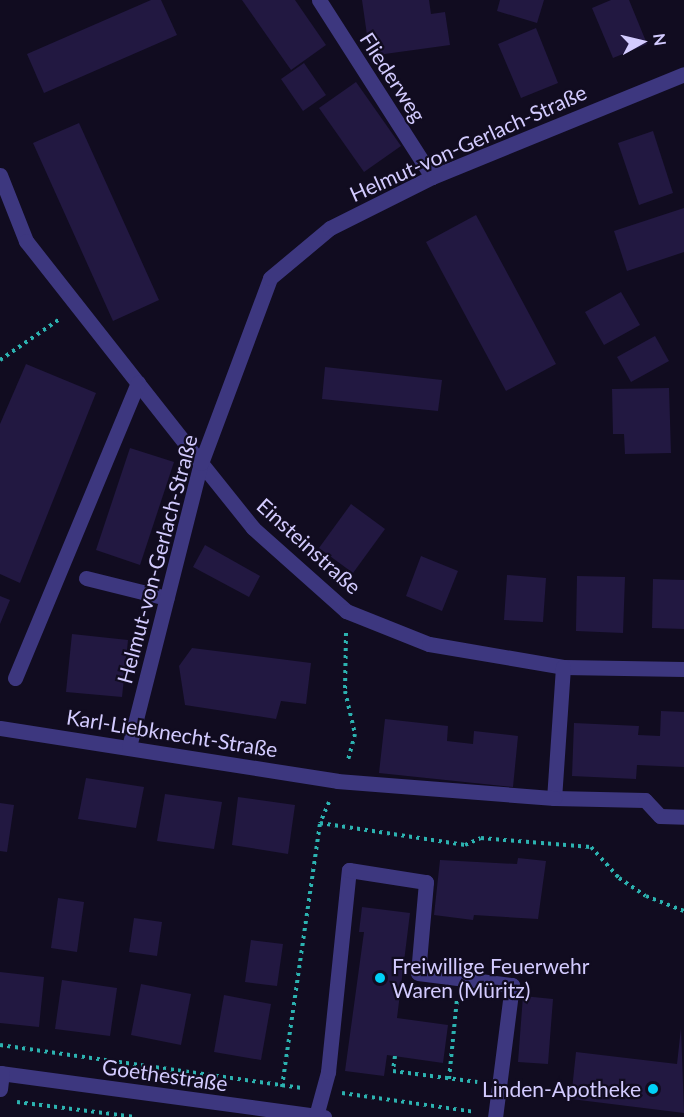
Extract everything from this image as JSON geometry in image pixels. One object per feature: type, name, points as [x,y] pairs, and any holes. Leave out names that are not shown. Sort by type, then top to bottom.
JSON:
[{"type":"street","name":"Fliederweg","points":[[319,0],[432,177]]},
{"type":"street","name":"Helmut-von-Gerlach-Straße","points":[[129,747],[201,463],[270,278],[330,228],[432,177],[684,74]]},
{"type":"street","name":"Einsteinstraße","points":[[0,175],[26,242],[201,463],[253,528],[346,611],[429,644],[563,667],[684,669]]},
{"type":"street","points":[[15,678],[138,383]]},
{"type":"street","points":[[86,578],[167,598]]},
{"type":"street","points":[[554,798],[563,667]]},
{"type":"street","name":"Karl-Liebknecht-Straße","points":[[0,728],[337,781],[554,798],[645,800],[660,816],[684,817]]},
{"type":"street","points":[[320,1116],[349,870],[426,882],[418,973],[512,985],[495,1116]]},
{"type":"street","points":[[0,1089],[1,1073]]},
{"type":"street","name":"Goethestraße","points":[[1,1073],[320,1116]]},
{"type":"path","points":[[0,360],[77,306]]},
{"type":"path","points":[[279,1111],[320,823]]},
{"type":"path","points":[[449,1078],[459,978]]},
{"type":"path","points":[[0,1045],[495,1116]]},
{"type":"path","points":[[395,1056],[393,1071],[499,1086]]},
{"type":"path","points":[[11,1101],[135,1117]]},
{"type":"building","points":[[151,0],[161,0],[177,35],[44,93],[27,54]]},
{"type":"building","points":[[242,0],[295,0],[326,45],[291,70]]},
{"type":"building","points":[[362,0],[429,0],[431,14],[445,12],[450,45],[370,56]]},
{"type":"building","points":[[500,0],[544,0],[537,23],[497,11]]},
{"type":"building","points":[[611,0],[629,0],[647,44],[613,58],[592,8]]},
{"type":"building","points":[[536,28],[558,83],[521,98],[498,44]]},
{"type":"building","points":[[304,63],[326,95],[303,111],[281,79]]},
{"type":"building","points":[[356,82],[401,146],[364,172],[319,108]]},
{"type":"building","points":[[79,123],[159,300],[113,321],[33,143]]},
{"type":"building","points":[[653,131],[673,193],[639,205],[618,143]]},
{"type":"building","points":[[684,208],[684,252],[627,271],[614,231]]},
{"type":"building","points":[[476,215],[556,364],[506,391],[426,242]]},
{"type":"building","points":[[621,292],[640,325],[604,345],[585,312]]},
{"type":"building","points":[[655,336],[669,361],[631,382],[617,357]]},
{"type":"building","points":[[26,364],[96,393],[20,583],[0,574],[0,424]]},
{"type":"building","points":[[325,367],[442,380],[438,411],[322,399]]},
{"type":"building","points":[[669,388],[671,453],[625,454],[624,434],[613,434],[612,389]]},
{"type":"building","points":[[130,448],[174,462],[140,565],[96,550]]},
{"type":"building","points":[[351,504],[385,529],[353,573],[319,548]]},
{"type":"building","points":[[205,545],[260,576],[249,597],[193,567]]},
{"type":"building","points":[[421,556],[458,571],[442,611],[406,596]]},
{"type":"building","points":[[507,575],[546,578],[543,622],[504,620]]},
{"type":"building","points":[[577,576],[625,577],[623,633],[576,631]]},
{"type":"building","points":[[653,579],[684,580],[684,629],[652,628]]},
{"type":"building","points":[[0,596],[10,600],[0,624]]},
{"type":"building","points":[[72,634],[128,640],[122,697],[66,692]]},
{"type":"building","points":[[192,648],[311,663],[306,704],[281,701],[276,719],[185,705],[179,666]]},
{"type":"building","points":[[661,711],[684,712],[684,767],[637,765],[636,779],[572,776],[574,723],[639,726],[638,735],[660,736]]},
{"type":"building","points":[[385,719],[448,726],[447,741],[473,744],[474,731],[518,736],[513,787],[379,773]]},
{"type":"building","points":[[86,778],[144,787],[136,828],[78,819]]},
{"type":"building","points":[[165,794],[222,802],[214,849],[157,841]]},
{"type":"building","points":[[238,797],[295,805],[288,854],[232,845]]},
{"type":"building","points":[[0,803],[14,805],[7,852],[0,851]]},
{"type":"building","points":[[518,858],[546,861],[538,919],[474,915],[473,920],[434,915],[440,860],[517,864]]},
{"type":"building","points":[[58,898],[84,902],[77,952],[51,948]]},
{"type":"building","name":"Freiwillige Feuerwehr Waren (Müritz)","points":[[362,907],[410,913],[397,1018],[448,1025],[443,1063],[387,1055],[384,1076],[345,1071],[364,932],[359,932]]},
{"type":"building","points":[[134,918],[162,922],[157,956],[129,952]]},
{"type":"building","points":[[251,940],[283,944],[277,986],[245,982]]},
{"type":"building","points":[[0,972],[44,977],[39,1027],[0,1023]]},
{"type":"building","points":[[62,980],[117,988],[110,1036],[55,1029]]},
{"type":"building","points":[[141,984],[191,994],[181,1045],[131,1035]]},
{"type":"building","points":[[224,995],[271,1004],[261,1060],[214,1052]]},
{"type":"building","points":[[523,996],[553,999],[548,1064],[518,1062]]},
{"type":"building","points":[[681,1028],[684,1113],[571,1099],[576,1052],[677,1064]]},
{"type":"place","name":"Freiwillige Feuerwehr Waren (Müritz)","points":[[380,978]]},
{"type":"place","name":"Linden-Apotheke","points":[[653,1089]]}]
